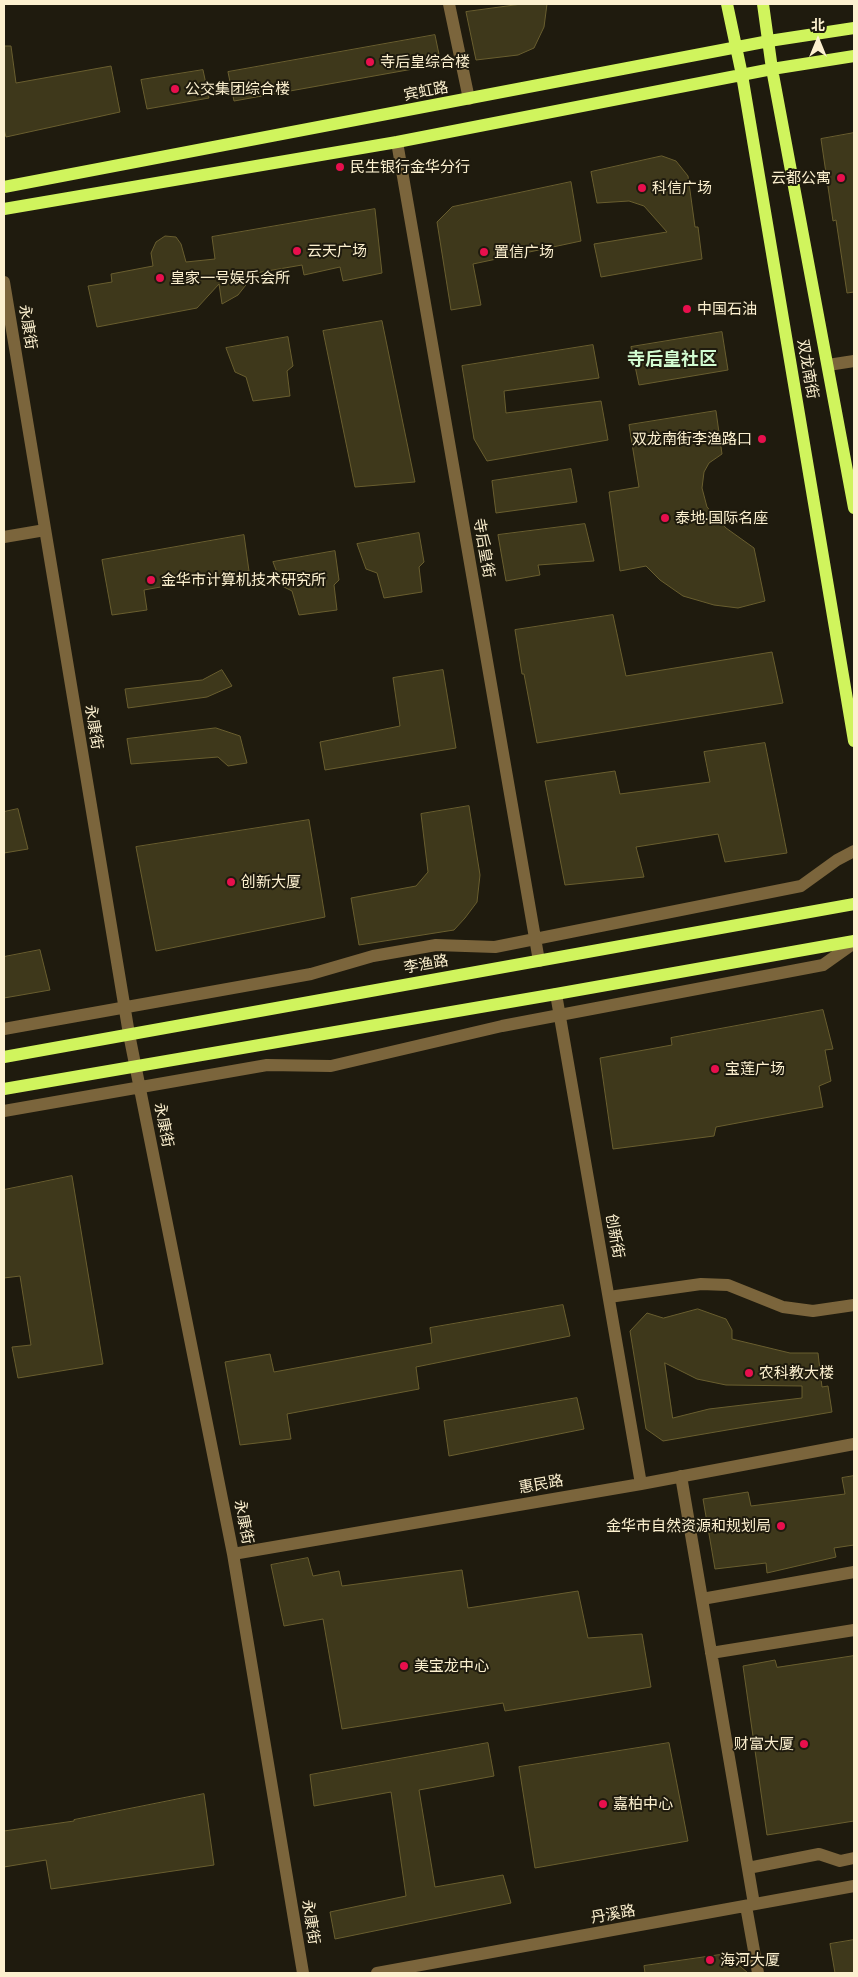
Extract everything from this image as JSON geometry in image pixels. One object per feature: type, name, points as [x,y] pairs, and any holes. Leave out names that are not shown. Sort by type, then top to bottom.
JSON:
[{"type":"main road","name":"双龙南街","points":[[727,4],[742,74],[854,741]]},
{"type":"main road","name":"双龙南街","points":[[763,4],[770,41],[772,69],[854,508]]},
{"type":"main road","name":"宾虹路","points":[[4,187],[770,41],[854,28]]},
{"type":"main road","points":[[4,210],[397,142],[742,74],[854,56]]},
{"type":"main road","name":"李渔路","points":[[4,1056],[854,904]]},
{"type":"main road","points":[[4,1088],[854,942]]},
{"type":"street","points":[[450,4],[469,99]]},
{"type":"street","name":"寺后皇街","points":[[397,142],[539,961]]},
{"type":"street","name":"永康街","points":[[4,282],[129,1034],[233,1554],[303,1973]]},
{"type":"street","points":[[828,365],[854,360]]},
{"type":"street","points":[[4,537],[45,530]]},
{"type":"street","points":[[4,1029],[311,974],[373,956],[436,945],[495,947],[801,886],[837,860],[854,851]]},
{"type":"street","points":[[4,1112],[267,1065],[331,1066],[502,1026],[823,965],[854,942]]},
{"type":"street","name":"创新街","points":[[556,994],[641,1484]]},
{"type":"street","points":[[609,1297],[700,1284],[728,1286],[783,1307],[813,1311],[854,1305]]},
{"type":"street","name":"惠民路","points":[[233,1554],[641,1484],[854,1444]]},
{"type":"street","points":[[681,1476],[748,1868],[750,1905],[758,1973]]},
{"type":"street","points":[[702,1599],[854,1572]]},
{"type":"street","points":[[711,1652],[854,1630]]},
{"type":"street","points":[[748,1868],[819,1854],[840,1861],[854,1858]]},
{"type":"street","name":"丹溪路","points":[[378,1973],[854,1886]]},
{"type":"building","points":[[522,4],[547,4],[544,27],[534,48],[518,55],[476,60],[466,12]]},
{"type":"building","name":"寺后皇综合楼","points":[[435,35],[441,64],[234,101],[228,72]]},
{"type":"building","points":[[4,46],[11,46],[16,83],[111,66],[120,112],[6,137],[4,129]]},
{"type":"building","name":"公交集团综合楼","points":[[203,70],[209,98],[147,109],[141,80]]},
{"type":"building","name":"云都公寓","points":[[854,133],[854,292],[847,293],[836,220],[833,221],[821,139]]},
{"type":"building","points":[[662,156],[676,161],[688,176],[695,227],[698,227],[702,259],[601,277],[594,244],[667,232],[644,206],[629,201],[597,203],[591,172]]},
{"type":"building","name":"置信广场","points":[[571,182],[581,241],[473,264],[481,305],[451,310],[437,222],[452,207]]},
{"type":"building","points":[[375,209],[382,273],[343,281],[340,267],[304,275],[302,265],[250,274],[249,281],[238,295],[222,304],[219,284],[197,308],[97,327],[88,286],[112,282],[111,274],[153,266],[151,253],[156,242],[165,236],[176,237],[181,244],[186,262],[215,259],[212,237]]},
{"type":"building","points":[[382,321],[415,482],[355,487],[323,331]]},
{"type":"building","points":[[722,332],[728,370],[639,385],[631,347]]},
{"type":"building","points":[[288,337],[293,366],[287,371],[290,396],[253,401],[246,377],[235,372],[226,348]]},
{"type":"building","points":[[593,345],[599,378],[504,391],[506,413],[601,401],[608,440],[487,461],[474,439],[462,366]]},
{"type":"building","name":"泰地·国际名座","points":[[716,411],[722,454],[709,463],[704,472],[702,488],[707,507],[726,528],[754,548],[765,601],[738,608],[714,605],[683,596],[660,580],[646,566],[620,571],[609,492],[639,487],[629,425]]},
{"type":"building","points":[[571,469],[577,502],[496,513],[492,481]]},
{"type":"building","points":[[585,524],[594,561],[538,565],[540,575],[506,581],[498,535]]},
{"type":"building","points":[[419,533],[424,562],[419,567],[422,592],[384,598],[377,573],[366,569],[357,544]]},
{"type":"building","name":"金华市计算机技术研究所","points":[[244,535],[249,571],[144,590],[147,610],[112,615],[102,560]]},
{"type":"building","points":[[335,551],[339,580],[334,585],[337,610],[299,615],[292,591],[282,586],[273,562]]},
{"type":"building","points":[[613,615],[626,676],[772,652],[783,703],[537,743],[524,674],[522,674],[515,630]]},
{"type":"building","points":[[222,670],[232,686],[207,697],[128,708],[125,689],[202,680]]},
{"type":"building","points":[[443,670],[456,748],[325,770],[320,742],[400,726],[393,678]]},
{"type":"building","points":[[216,728],[240,736],[247,763],[228,766],[218,757],[131,764],[127,739]]},
{"type":"building","points":[[765,743],[787,853],[725,862],[718,834],[636,847],[644,877],[565,885],[545,781],[615,771],[620,794],[710,782],[704,752]]},
{"type":"building","points":[[469,806],[480,875],[477,902],[465,918],[454,930],[359,945],[351,898],[416,886],[428,872],[421,814]]},
{"type":"building","points":[[18,809],[28,849],[4,853],[4,812]]},
{"type":"building","name":"创新大厦","points":[[309,820],[325,917],[156,951],[136,847]]},
{"type":"building","points":[[40,950],[50,990],[4,998],[4,957]]},
{"type":"building","name":"宝莲广场","points":[[823,1010],[833,1049],[825,1050],[831,1081],[819,1086],[823,1107],[716,1127],[714,1136],[613,1149],[600,1058],[672,1045],[671,1038]]},
{"type":"building","points":[[72,1176],[103,1364],[18,1378],[12,1347],[31,1345],[20,1276],[4,1278],[4,1190]]},
{"type":"building","points":[[563,1305],[570,1336],[416,1367],[419,1389],[287,1414],[291,1439],[240,1445],[225,1362],[270,1354],[274,1372],[432,1343],[430,1328]]},
{"type":"building","name":"农科教大楼","points":[[698,1309],[726,1319],[732,1330],[732,1339],[790,1353],[818,1353],[822,1387],[828,1386],[832,1412],[663,1441],[646,1429],[630,1331],[647,1313],[663,1318]],"holes":[[[665,1363],[697,1379],[726,1385],[802,1386],[802,1398],[709,1409],[673,1418]]]},
{"type":"building","points":[[577,1398],[584,1429],[449,1456],[444,1421]]},
{"type":"building","name":"金华市自然资源和规划局","points":[[854,1476],[854,1545],[834,1548],[836,1557],[767,1573],[766,1563],[715,1569],[703,1499],[748,1492],[751,1506],[845,1494],[842,1478]]},
{"type":"building","name":"美宝龙中心","points":[[308,1558],[313,1576],[339,1571],[342,1586],[462,1570],[468,1608],[578,1591],[588,1638],[642,1634],[651,1687],[505,1711],[503,1703],[342,1729],[323,1619],[284,1626],[271,1565]]},
{"type":"building","name":"财富大厦","points":[[854,1656],[854,1821],[767,1835],[743,1666],[775,1660],[777,1667]]},
{"type":"building","points":[[488,1743],[494,1776],[419,1790],[435,1887],[503,1875],[511,1903],[335,1939],[330,1912],[406,1896],[391,1792],[314,1806],[310,1775]]},
{"type":"building","name":"嘉柏中心","points":[[669,1743],[688,1841],[535,1868],[519,1767]]},
{"type":"building","points":[[204,1794],[214,1865],[51,1889],[46,1860],[4,1867],[4,1831],[74,1821]]},
{"type":"building","points":[[854,1940],[854,1973],[835,1973],[830,1944]]},
{"type":"building","name":"海河大厦","points":[[726,1954],[748,1973],[645,1973],[644,1966]]},
{"type":"place","name":"寺后皇综合楼","points":[[370,62]]},
{"type":"place","name":"公交集团综合楼","points":[[175,89]]},
{"type":"place","name":"民生银行金华分行","points":[[340,167]]},
{"type":"place","name":"云都公寓","points":[[841,178]]},
{"type":"place","name":"科信广场","points":[[642,188]]},
{"type":"place","name":"云天广场","points":[[297,251]]},
{"type":"place","name":"置信广场","points":[[484,252]]},
{"type":"place","name":"皇家一号娱乐会所","points":[[160,278]]},
{"type":"place","name":"中国石油","points":[[687,309]]},
{"type":"place","name":"双龙南街李渔路口","points":[[762,439]]},
{"type":"place","name":"泰地·国际名座","points":[[665,518]]},
{"type":"place","name":"金华市计算机技术研究所","points":[[151,580]]},
{"type":"place","name":"创新大厦","points":[[231,882]]},
{"type":"place","name":"宝莲广场","points":[[715,1069]]},
{"type":"place","name":"农科教大楼","points":[[749,1373]]},
{"type":"place","name":"金华市自然资源和规划局","points":[[781,1526]]},
{"type":"place","name":"美宝龙中心","points":[[404,1666]]},
{"type":"place","name":"财富大厦","points":[[804,1744]]},
{"type":"place","name":"嘉柏中心","points":[[603,1804]]},
{"type":"place","name":"海河大厦","points":[[710,1960]]},
{"type":"district","name":"寺后皇社区","points":[[672,359]]}]
